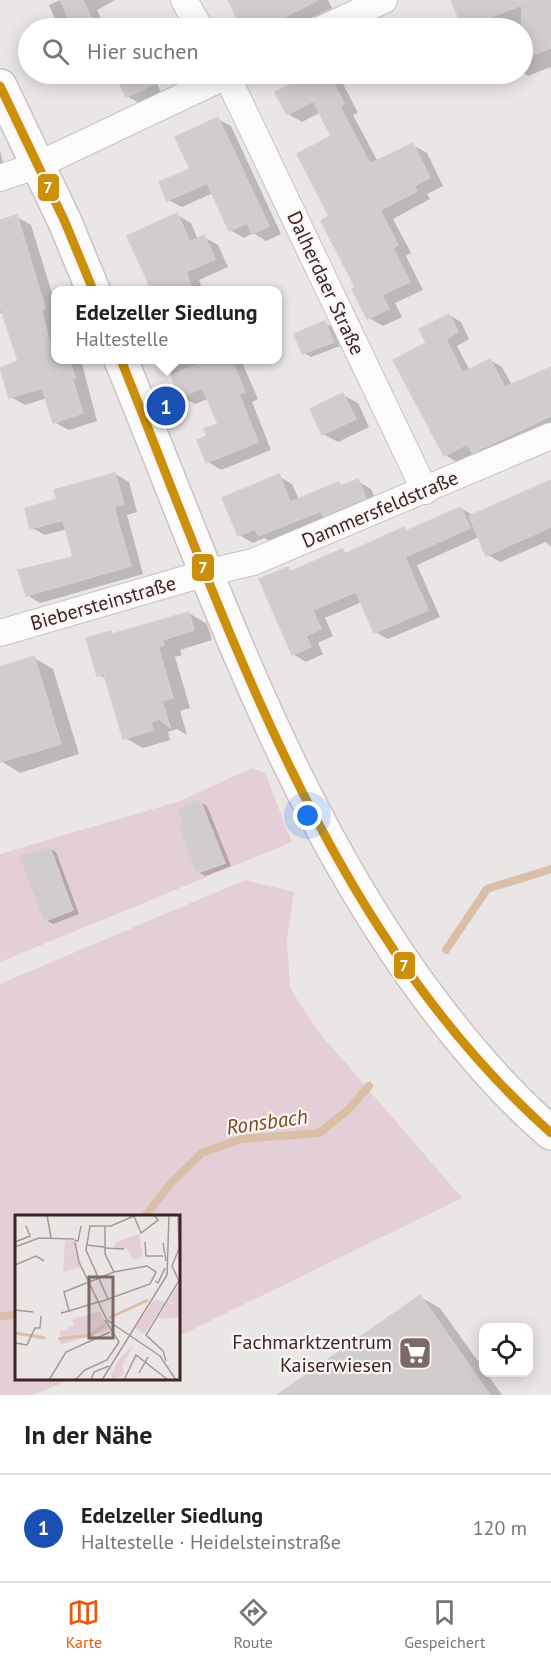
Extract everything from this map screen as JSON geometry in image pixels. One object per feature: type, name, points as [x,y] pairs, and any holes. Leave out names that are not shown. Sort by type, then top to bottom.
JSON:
[{"type":"main road","points":[[0,86],[38,165],[91,286]]},
{"type":"main road","points":[[123,364],[270,726],[353,884],[408,970],[496,1080],[551,1133]]},
{"type":"street","points":[[184,0],[194,18]]},
{"type":"street","points":[[345,18],[384,0]]},
{"type":"street","points":[[0,178],[38,165],[207,84]]},
{"type":"street","name":"Dalherdaer Straße","points":[[233,84],[425,491]]},
{"type":"street","name":"Dammersfeldstraße","points":[[206,573],[253,562],[551,436]]},
{"type":"street","name":"Biebersteinstraße","points":[[0,633],[206,573]]},
{"type":"shaded area","points":[[252,768],[265,773],[292,842],[0,962],[0,854],[180,801]]},
{"type":"shaded area","points":[[245,880],[294,892],[287,940],[290,988],[317,1030],[462,1198],[180,1336],[180,1215],[15,1215],[15,1380],[70,1380],[32,1395],[0,1395],[0,984]]},
{"type":"building","points":[[60,0],[83,0],[91,18],[68,18]]},
{"type":"building","points":[[228,0],[318,0],[283,18],[237,18]]},
{"type":"building","points":[[451,0],[551,0],[551,48],[533,55],[533,18],[522,18],[522,5],[489,18],[459,18]]},
{"type":"building","points":[[120,84],[155,84],[126,97]]},
{"type":"building","points":[[291,84],[334,84],[344,104],[340,107],[370,164],[413,143],[430,178],[414,186],[417,191],[380,210],[398,245],[393,248],[410,282],[382,295],[389,309],[367,319],[352,289],[355,287],[321,221],[329,216],[297,154],[331,136],[313,101],[287,115],[275,92]]},
{"type":"building","points":[[218,117],[269,226],[252,234],[247,223],[229,231],[207,183],[167,201],[159,182],[190,169],[175,137]]},
{"type":"building","points":[[177,213],[190,242],[204,235],[215,259],[186,272],[191,286],[150,286],[127,236]]},
{"type":"building","points":[[17,215],[45,308],[41,310],[51,346],[51,364],[71,364],[75,378],[72,378],[83,413],[53,423],[42,388],[9,398],[0,368],[18,361],[0,306],[0,220]]},
{"type":"building","points":[[449,314],[458,332],[446,339],[463,373],[490,359],[505,387],[551,367],[551,416],[472,453],[467,444],[444,456],[393,360],[426,343],[419,329]]},
{"type":"building","points":[[325,321],[334,342],[302,354],[294,334]]},
{"type":"building","points":[[200,364],[234,364],[245,392],[239,394],[258,442],[206,463],[197,440],[207,436],[204,429],[218,424],[202,388],[180,397],[171,375]]},
{"type":"building","points":[[343,393],[356,419],[322,435],[310,409]]},
{"type":"building","points":[[115,473],[124,504],[114,507],[131,566],[26,596],[18,570],[73,557],[63,520],[30,529],[25,508],[57,499],[54,490]]},
{"type":"building","points":[[279,474],[290,502],[339,482],[341,486],[358,479],[366,498],[323,516],[321,511],[258,536],[255,529],[238,536],[222,498]]},
{"type":"building","points":[[551,480],[551,527],[486,556],[469,516]]},
{"type":"building","points":[[461,507],[470,528],[405,557],[428,610],[374,633],[356,592],[313,610],[321,629],[306,636],[311,647],[292,655],[259,579],[288,567],[290,572],[342,549],[345,554],[404,527],[406,531]]},
{"type":"building","points":[[189,612],[194,630],[162,640],[164,645],[158,647],[173,698],[162,701],[170,727],[159,719],[151,722],[153,730],[123,739],[104,674],[97,676],[86,638],[111,631],[112,634]]},
{"type":"building","points":[[34,656],[61,744],[0,762],[0,667]]},
{"type":"building","points":[[200,800],[225,863],[197,873],[179,826],[184,824],[178,808]]},
{"type":"building","points":[[50,847],[73,910],[45,921],[20,857]]},
{"type":"building","name":"Fachmarktzentrum Kaiserwiesen","points":[[420,1295],[490,1395],[277,1395]]},
{"type":"waterway","name":"Ronsbach","points":[[446,950],[487,889],[551,869]]},
{"type":"waterway","name":"Ronsbach","points":[[146,1215],[171,1183],[202,1153],[241,1139],[319,1133],[348,1110],[369,1086]]},
{"type":"waterway","name":"Ronsbach","points":[[0,1316],[15,1315]]},
{"type":"transit line","name":"7","points":[[0,86],[65,222],[91,286]]},
{"type":"transit line","name":"7","points":[[123,364],[246,671],[293,773],[345,872],[405,966],[473,1053],[551,1133]]},
{"type":"place","name":"Edelzeller Siedlung","points":[[166,406]]},
{"type":"place","name":"Fachmarktzentrum Kaiserwiesen","points":[[415,1353]]}]
